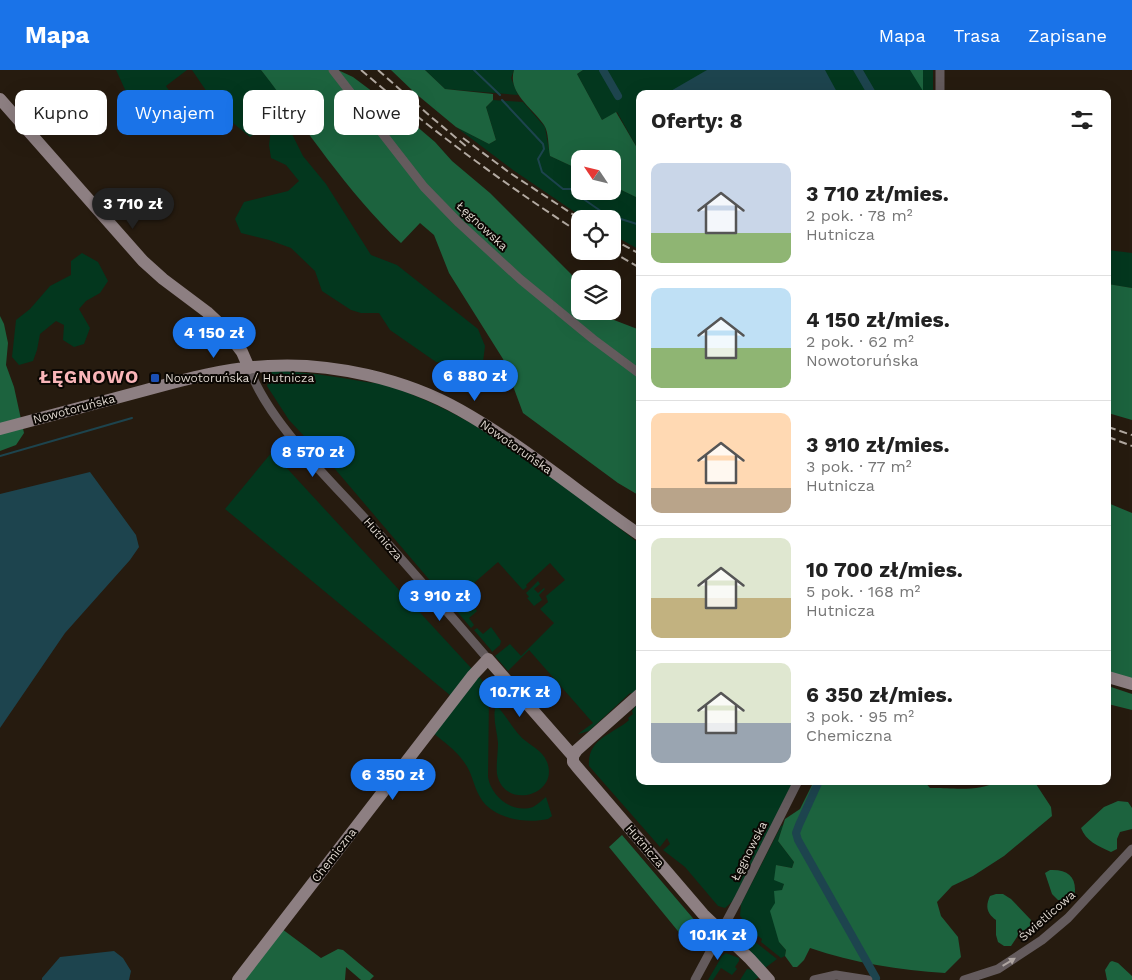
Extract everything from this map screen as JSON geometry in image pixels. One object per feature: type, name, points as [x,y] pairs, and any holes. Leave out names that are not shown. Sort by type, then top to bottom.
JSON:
[{"type":"street","name":"Łęgnowska","points":[[333,70],[424,186],[459,224],[520,279],[593,339],[636,371]]},
{"type":"street","points":[[940,70],[940,90]]},
{"type":"street","name":"Hutnicza","points":[[0,99],[142,261],[207,312],[223,327],[242,352],[268,404],[302,448],[573,756],[573,762],[577,767],[704,914],[769,980]]},
{"type":"street","name":"Nowotoruńska","points":[[0,429],[220,372],[273,366],[314,366],[327,368],[368,375],[392,382],[437,398],[459,409],[508,440],[636,532]]},
{"type":"street","name":"Chemiczna","points":[[238,980],[473,675],[488,659]]},
{"type":"street","points":[[1111,678],[1132,684]]},
{"type":"street","points":[[573,756],[577,750],[636,698]]},
{"type":"street","name":"Łęgnowska","points":[[695,980],[796,785]]},
{"type":"street","name":"Świetlicowa","points":[[964,980],[998,969],[1042,940],[1086,899],[1132,849]]},
{"type":"street","points":[[814,980],[836,975],[868,980]]},
{"type":"green space","points":[[116,70],[187,70],[166,86],[169,90],[125,90]]},
{"type":"green space","points":[[192,70],[261,70],[277,90],[243,90],[243,131],[233,123],[233,90],[206,90]]},
{"type":"green space","points":[[261,70],[338,70],[353,77],[370,90],[334,90],[334,135],[419,135],[419,128],[435,142],[452,161],[490,193],[571,274],[571,320],[614,320],[636,328],[636,494],[618,483],[523,413],[503,359],[449,273],[434,235],[420,223],[401,243],[345,181],[310,135],[324,135],[324,90],[276,90]]},
{"type":"green space","points":[[391,70],[425,70],[445,89],[493,94],[493,100],[486,107],[496,140],[489,144],[456,127],[419,96],[419,90],[412,90]]},
{"type":"green space","points":[[425,70],[514,70],[511,78],[518,95],[445,89]]},
{"type":"green space","points":[[514,70],[583,70],[577,74],[602,120],[616,112],[636,146],[636,197],[621,190],[621,150],[571,150],[571,166],[550,156],[546,128],[522,100],[514,86]]},
{"type":"green space","points":[[583,70],[933,70],[933,90],[636,90],[636,146],[617,112],[602,120],[577,74]]},
{"type":"green space","points":[[910,70],[923,70],[922,90]]},
{"type":"green space","points":[[493,100],[523,102],[545,127],[550,156],[571,166],[571,200],[621,200],[621,190],[636,197],[636,248],[621,239],[621,210],[572,210],[513,170],[456,127],[489,144],[496,140],[486,107]]},
{"type":"green space","points":[[270,135],[292,135],[303,156],[326,184],[371,255],[397,265],[478,329],[485,346],[483,362],[436,362],[390,330],[379,313],[361,313],[351,310],[322,291],[315,271],[291,248],[241,233],[235,219],[244,202],[288,191],[299,181],[286,165],[271,158],[269,145]]},
{"type":"green space","points":[[1111,250],[1132,253],[1132,288],[1111,284]]},
{"type":"green space","points":[[82,253],[98,262],[108,281],[100,293],[86,301],[79,309],[90,328],[84,344],[74,347],[63,340],[64,325],[56,321],[40,334],[33,361],[19,365],[12,357],[16,320],[30,309],[50,286],[71,275],[71,261]]},
{"type":"green space","points":[[1111,284],[1132,288],[1132,420],[1111,414]]},
{"type":"green space","points":[[0,316],[4,324],[8,343],[6,365],[14,387],[24,433],[16,445],[0,451]]},
{"type":"green space","points":[[272,370],[319,374],[392,387],[429,402],[493,436],[523,456],[636,541],[636,692],[630,693],[589,731],[578,734],[593,723],[529,650],[508,671],[495,656],[510,644],[521,656],[554,623],[540,609],[548,602],[546,596],[565,580],[550,563],[523,590],[498,562],[450,604],[335,469],[289,420],[267,386]]},
{"type":"green space","points":[[272,452],[472,669],[451,696],[225,509]]},
{"type":"green space","points":[[1111,504],[1132,513],[1132,680],[1111,674]]},
{"type":"green space","points":[[538,581],[540,584],[534,589],[538,593],[545,589],[539,595],[542,600],[534,606],[527,598],[529,597],[526,593]]},
{"type":"green space","points":[[464,599],[477,611],[469,618],[474,625],[471,628],[454,608]]},
{"type":"green space","points":[[491,627],[501,641],[500,645],[492,652],[474,630],[477,628],[483,634]]},
{"type":"green space","points":[[478,675],[487,687],[489,696],[488,777],[493,791],[510,806],[525,809],[533,807],[546,797],[552,816],[548,819],[520,820],[501,815],[493,810],[480,797],[469,770],[461,758],[450,746],[433,733]]},
{"type":"green space","points":[[1111,687],[1132,694],[1132,710],[1111,705]]},
{"type":"green space","points":[[496,705],[518,734],[539,751],[547,762],[549,774],[546,783],[539,790],[530,794],[519,795],[510,792],[502,785],[497,774],[498,743],[494,714]]},
{"type":"green space","points":[[636,706],[636,785],[794,785],[733,901],[725,908],[718,906],[685,867],[663,850],[670,844],[667,838],[660,847],[589,766],[592,749],[603,738],[629,720],[628,718],[633,714],[632,711]]},
{"type":"green space","points":[[812,785],[927,785],[930,788],[958,789],[988,785],[1037,785],[1051,807],[1052,816],[1004,856],[973,876],[952,886],[937,902],[941,916],[958,937],[961,957],[945,973],[877,965],[843,958],[810,948],[804,960],[797,967],[793,967],[785,956],[786,950],[779,942],[770,911],[775,903],[774,891],[782,890],[784,884],[774,880],[776,865],[792,868],[794,862],[778,841],[785,819],[800,809]]},
{"type":"green space","points":[[1118,801],[1128,802],[1132,808],[1132,829],[1120,832],[1117,839],[1117,849],[1111,852],[1089,840],[1081,828],[1104,807]]},
{"type":"green space","points":[[783,825],[778,841],[794,862],[792,868],[776,865],[784,884],[779,942],[786,950],[785,956],[781,958],[761,942],[762,939],[758,936],[756,939],[740,931],[739,926],[742,918],[740,916],[741,904]]},
{"type":"green space","points":[[622,835],[697,923],[691,947],[609,847]]},
{"type":"green space","points":[[1050,870],[1063,871],[1071,876],[1075,885],[1074,898],[1066,902],[1058,900],[1052,894],[1045,873]]},
{"type":"green space","points":[[1003,894],[1011,899],[1031,920],[1030,926],[1019,934],[1011,946],[1004,946],[998,942],[996,920],[988,910],[990,896]]},
{"type":"green space","points":[[282,929],[321,958],[338,949],[343,950],[374,976],[370,980],[361,980],[346,967],[345,980],[243,980]]},
{"type":"green space","points":[[747,936],[777,959],[765,968],[750,952],[744,939]]},
{"type":"green space","points":[[726,953],[739,958],[735,967],[737,969],[732,975],[721,968],[713,980],[708,980],[722,956]]},
{"type":"green space","points":[[1112,961],[1118,963],[1132,976],[1132,980],[1107,980],[1105,970]]},
{"type":"green space","points":[[747,969],[753,970],[759,977],[755,980],[740,980]]},
{"type":"water","points":[[707,70],[825,70],[836,90],[672,90]]},
{"type":"water","points":[[853,70],[863,70],[875,90],[865,90]]},
{"type":"water","points":[[90,472],[136,535],[139,547],[130,560],[65,633],[0,728],[0,494]]},
{"type":"water","points":[[114,951],[123,958],[131,971],[129,980],[42,980],[60,957]]},
{"type":"waterway","points":[[474,70],[500,95]]},
{"type":"waterway","points":[[603,70],[618,96]]},
{"type":"waterway","points":[[502,100],[543,144],[544,149],[538,159],[542,172],[563,189],[574,189],[582,198],[605,214],[636,224]]},
{"type":"waterway","points":[[0,456],[132,418]]},
{"type":"waterway","points":[[817,785],[796,833],[798,840],[876,978]]},
{"type":"railway","points":[[361,70],[468,155],[571,227]]},
{"type":"railway","points":[[378,70],[467,147]]},
{"type":"railway","points":[[463,138],[510,173],[571,213]]},
{"type":"railway","points":[[621,244],[636,252]]},
{"type":"railway","points":[[621,257],[636,266]]},
{"type":"railway","points":[[1111,428],[1132,435]]},
{"type":"railway","points":[[1111,438],[1132,446]]},
{"type":"place","name":"Nowotoruńska / Hutnicza","points":[[155,378]]},
{"type":"district","name":"ŁĘGNOWO","points":[[89,377]]}]
